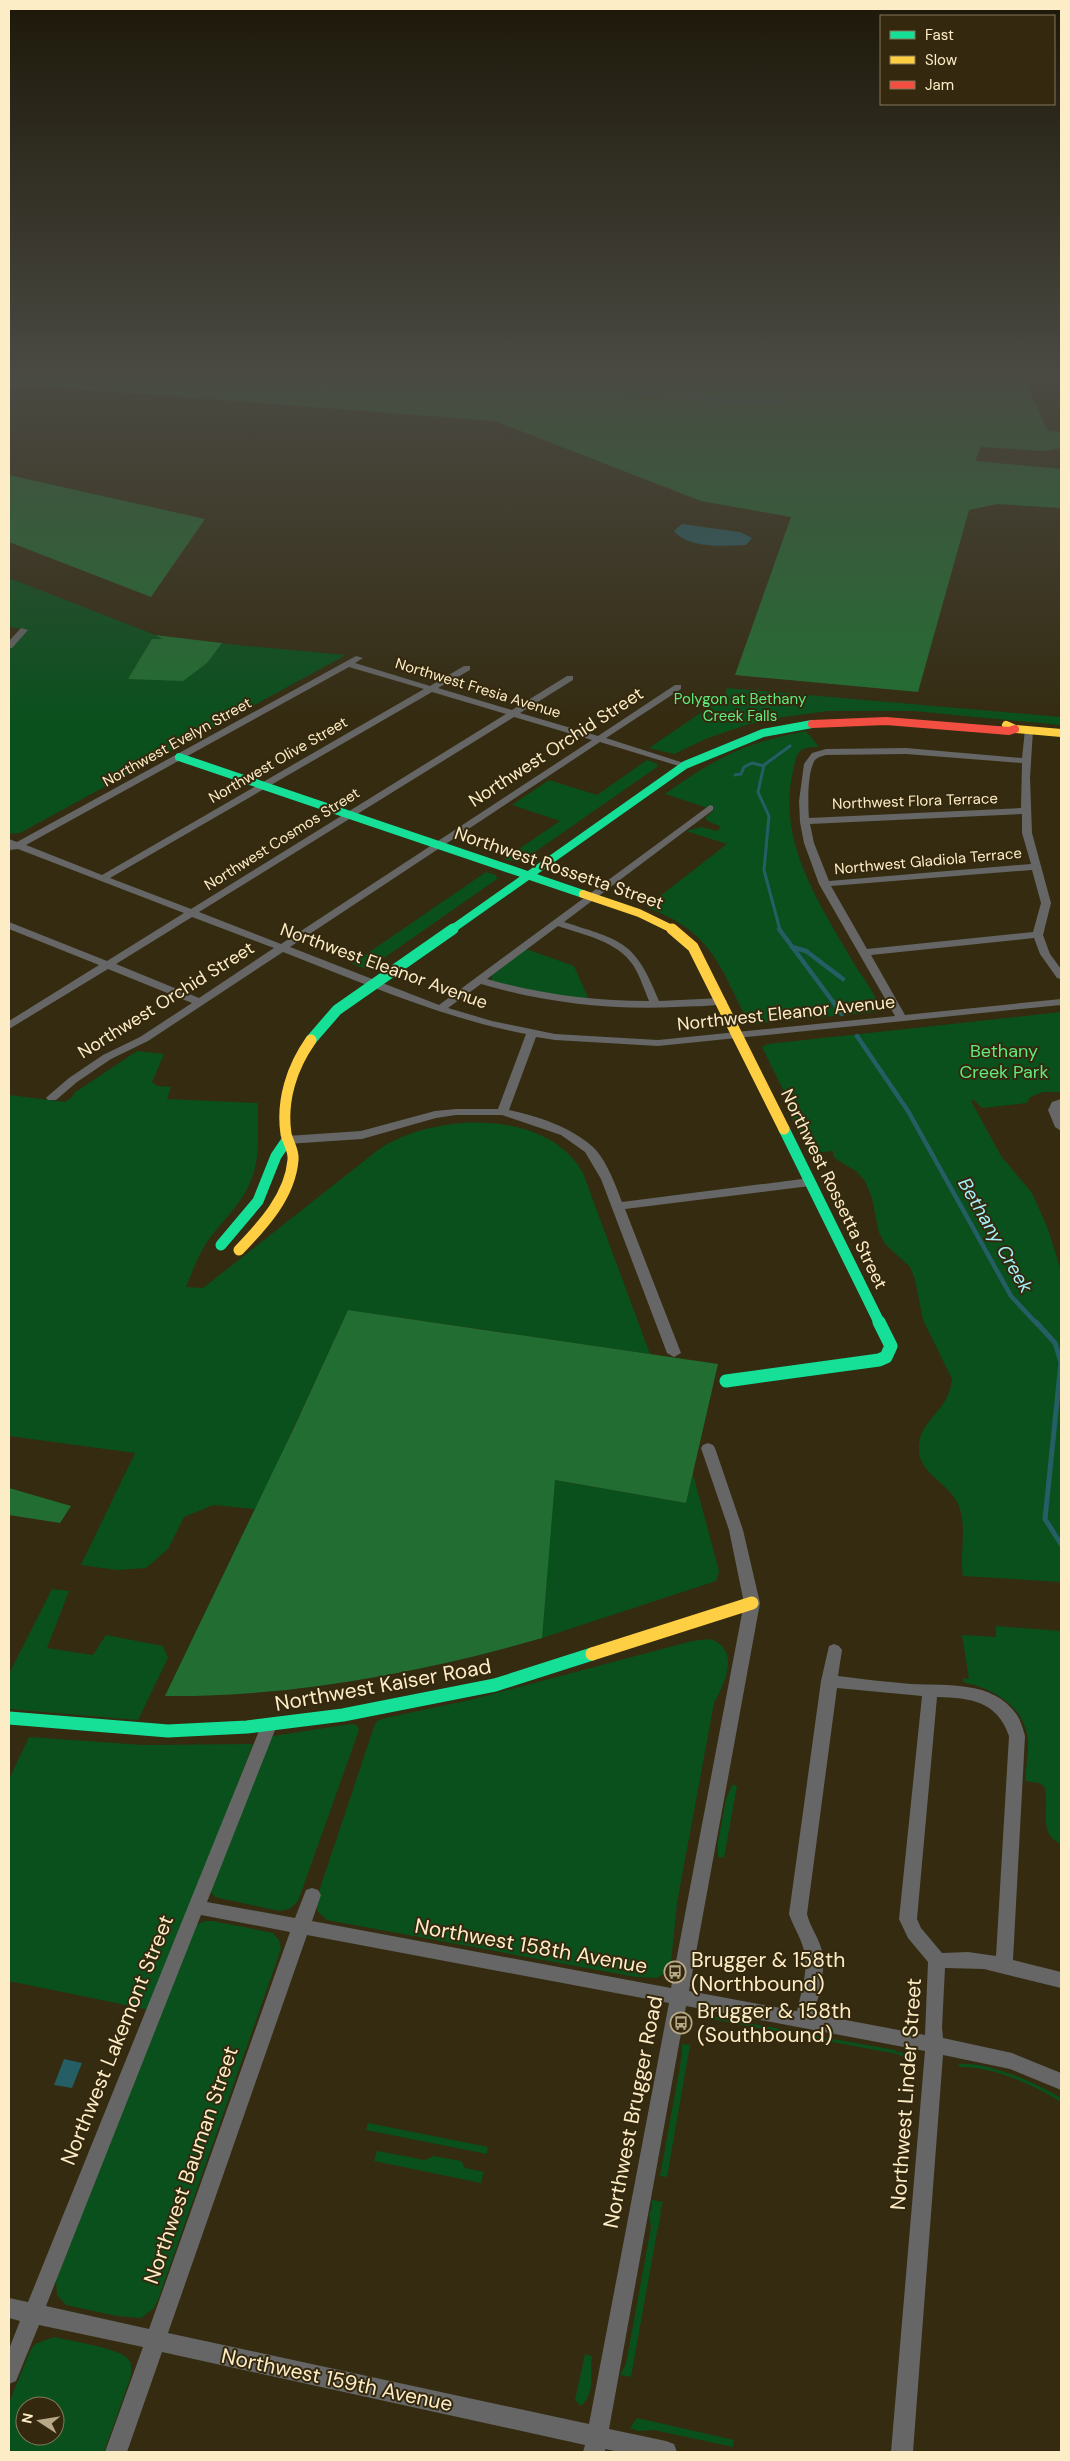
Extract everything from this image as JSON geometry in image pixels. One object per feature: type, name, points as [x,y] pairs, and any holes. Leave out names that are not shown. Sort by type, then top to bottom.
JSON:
[{"type":"street","points":[[9,646],[24,630]]},
{"type":"street","name":"Northwest Evelyn Street","points":[[12,846],[359,658]]},
{"type":"street","name":"Northwest Fresia Avenue","points":[[348,664],[686,765]]},
{"type":"street","name":"Northwest Olive Street","points":[[103,878],[467,668]]},
{"type":"street","name":"Northwest Cosmos Street","points":[[9,1026],[570,678]]},
{"type":"street","name":"Northwest Orchid Street","points":[[52,1098],[73,1080],[107,1057],[141,1041],[678,687]]},
{"type":"street","points":[[239,1250],[261,1227],[285,1186],[294,1157],[287,1140],[285,1116],[289,1082],[308,1042],[337,1010],[686,765],[689,757],[695,753],[735,735],[760,728],[818,718],[899,716],[1009,726],[1016,729],[1061,733]]},
{"type":"street","points":[[1029,730],[1026,761],[1027,834],[1034,868],[1046,903],[1038,935],[1045,954],[1061,976]]},
{"type":"street","points":[[902,1018],[824,884],[810,850],[803,792],[810,760],[816,754],[906,751],[1026,761]]},
{"type":"street","name":"Northwest Rossetta Street","points":[[179,757],[593,897],[657,920],[684,938],[700,957],[740,1037],[810,1182],[886,1332],[890,1351],[886,1357],[879,1360],[726,1380]]},
{"type":"street","points":[[440,1008],[558,923],[710,808]]},
{"type":"street","name":"Northwest Flora Terrace","points":[[805,820],[1026,811]]},
{"type":"street","name":"Northwest Eleanor Avenue","points":[[12,846],[103,878],[440,1008],[490,1024],[532,1033],[581,1040],[658,1044],[740,1037],[1061,1002]]},
{"type":"street","name":"Northwest Gladiola Terrace","points":[[824,884],[1034,868]]},
{"type":"street","points":[[558,923],[608,941],[625,950],[638,964],[656,1006]]},
{"type":"street","points":[[9,935],[14,927],[199,1002]]},
{"type":"street","points":[[864,952],[1038,935]]},
{"type":"street","points":[[480,980],[534,995],[574,1002],[656,1006],[722,1001]]},
{"type":"street","points":[[502,1112],[532,1033]]},
{"type":"street","points":[[1061,1102],[1056,1104],[1054,1110],[1061,1127]]},
{"type":"street","points":[[287,1140],[362,1135],[456,1112],[502,1112],[546,1124],[565,1132],[582,1143],[599,1163],[618,1206],[674,1354]]},
{"type":"street","points":[[221,1245],[258,1201],[276,1156],[287,1140]]},
{"type":"street","points":[[618,1206],[810,1182]]},
{"type":"street","points":[[708,1448],[736,1530],[752,1604]]},
{"type":"street","name":"Northwest Kaiser Road","points":[[9,1718],[168,1731],[269,1725],[351,1714],[495,1685],[752,1604]]},
{"type":"street","name":"Northwest Brugger Road","points":[[595,2445],[752,1604]]},
{"type":"street","points":[[804,2020],[813,1966],[813,1951],[798,1914],[834,1650]]},
{"type":"street","points":[[829,1680],[971,1693],[991,1700],[1006,1711],[1017,1730],[1004,1966]]},
{"type":"street","name":"Northwest Linder Street","points":[[902,2452],[936,2044],[933,2027],[938,1962],[936,1956],[911,1931],[908,1919],[930,1690]]},
{"type":"street","name":"Northwest Lakemont Street","points":[[9,2374],[269,1725]]},
{"type":"street","name":"Northwest Bauman Street","points":[[116,2452],[312,1895]]},
{"type":"street","name":"Northwest 158th Avenue","points":[[196,1907],[936,2044],[1012,2061],[1061,2082]]},
{"type":"street","points":[[938,1962],[954,1959],[1004,1966],[1061,1980]]},
{"type":"street","name":"Northwest 159th Avenue","points":[[9,2308],[155,2340],[595,2445],[666,2452]]},
{"type":"green space","points":[[9,492],[84,492],[205,519],[151,597],[9,542]]},
{"type":"green space","points":[[677,492],[1061,492],[1061,508],[997,504],[969,510],[918,692],[735,675],[791,517],[701,501]]},
{"type":"green space","points":[[9,578],[163,638],[346,655],[20,833],[9,834],[9,645],[25,629],[9,627]]},
{"type":"green space","points":[[155,635],[222,643],[207,663],[183,681],[128,679],[152,639],[163,639]]},
{"type":"green space","name":"Polygon at Bethany Creek Falls","points":[[727,688],[1061,717],[1061,725],[913,711],[829,711],[783,717],[746,725],[708,738],[674,754],[649,748],[724,697]]},
{"type":"green space","points":[[806,731],[819,747],[806,748],[799,752],[793,771],[789,798],[791,824],[796,849],[805,874],[829,921],[873,993],[880,1010],[752,1024],[748,1021],[720,966],[699,939],[686,927],[646,907],[727,844],[686,831],[701,827],[717,831],[721,827],[706,820],[706,817],[714,810],[665,794],[715,761],[765,741]]},
{"type":"green space","points":[[647,760],[658,764],[657,767],[522,861],[516,862],[504,859],[560,821],[512,805],[549,780],[597,795]]},
{"type":"green space","points":[[486,872],[496,875],[497,879],[371,967],[363,968],[352,964]]},
{"type":"green space","points":[[526,949],[574,966],[590,1002],[564,999],[492,981],[492,975]]},
{"type":"green space","name":"Bethany Creek Park","points":[[1061,1012],[1061,1092],[1043,1092],[1030,1097],[1027,1103],[982,1108],[974,1100],[971,1101],[1001,1156],[1032,1193],[1048,1229],[1061,1271],[1061,1582],[963,1576],[963,1527],[960,1509],[951,1493],[926,1469],[919,1454],[921,1436],[946,1399],[952,1379],[923,1320],[915,1279],[910,1267],[886,1245],[879,1233],[872,1198],[865,1181],[856,1171],[833,1156],[833,1151],[816,1153],[817,1157],[812,1158],[793,1121],[790,1104],[762,1047],[768,1044]]},
{"type":"green space","points":[[137,1051],[164,1054],[152,1082],[157,1086],[171,1087],[167,1099],[258,1103],[257,1157],[253,1175],[240,1201],[206,1243],[186,1287],[203,1288],[378,1150],[401,1138],[428,1129],[457,1124],[487,1123],[517,1127],[543,1136],[566,1152],[583,1173],[650,1354],[348,1310],[278,1461],[291,1434],[686,1503],[693,1474],[719,1571],[716,1581],[542,1638],[439,1664],[311,1687],[220,1695],[165,1696],[255,1509],[213,1505],[184,1517],[168,1549],[146,1568],[117,1570],[81,1565],[135,1453],[9,1436],[9,1095],[65,1102],[74,1093]]},
{"type":"green space","points":[[348,1310],[718,1364],[686,1503],[555,1480],[542,1638],[449,1662],[355,1680],[260,1692],[165,1696],[291,1434]]},
{"type":"green space","points":[[9,1488],[71,1506],[60,1523],[9,1515]]},
{"type":"green space","points":[[52,1589],[69,1591],[47,1648],[93,1655],[106,1635],[163,1646],[168,1658],[138,1720],[9,1709],[9,1674]]},
{"type":"green space","points":[[996,1626],[1061,1631],[1061,1844],[1053,1839],[1046,1826],[1046,1794],[1044,1786],[1039,1783],[1025,1781],[1028,1739],[1024,1723],[1003,1699],[984,1688],[963,1682],[963,1678],[969,1679],[962,1635],[996,1637]]},
{"type":"green space","points":[[710,1639],[720,1644],[725,1650],[728,1658],[728,1667],[726,1677],[714,1703],[677,1903],[671,1963],[666,1972],[657,1978],[636,1977],[327,1920],[317,1911],[317,1897],[377,1721],[470,1700],[692,1641]]},
{"type":"green space","points":[[351,1724],[357,1725],[359,1730],[298,1901],[289,1909],[279,1911],[215,1897],[210,1891],[268,1740],[273,1736]]},
{"type":"green space","points":[[29,1737],[143,1745],[253,1744],[150,2010],[9,1981],[9,1779]]},
{"type":"green space","points":[[732,1785],[737,1786],[724,1858],[718,1857],[718,1842],[726,1799]]},
{"type":"green space","points":[[205,1921],[273,1933],[279,1940],[281,1949],[158,2300],[154,2308],[141,2318],[117,2316],[66,2305],[57,2295],[56,2281],[191,1931],[198,1924]]},
{"type":"green space","points":[[708,2015],[790,2031],[790,2034],[707,2018],[701,2020],[700,2016]]},
{"type":"green space","points":[[816,2036],[895,2050],[910,2057],[907,2058],[897,2054],[816,2039]]},
{"type":"green space","points":[[682,2044],[690,2045],[667,2177],[660,2176],[682,2055]]},
{"type":"green space","points":[[958,2064],[983,2066],[1011,2074],[1051,2092],[1061,2098],[1061,2102],[1038,2089],[999,2073],[960,2067]]},
{"type":"green space","points":[[368,2123],[488,2147],[487,2154],[366,2130]]},
{"type":"green space","points":[[377,2151],[425,2160],[434,2156],[461,2161],[465,2168],[484,2172],[481,2183],[374,2161]]},
{"type":"green space","points":[[652,2200],[663,2202],[661,2209],[659,2209],[661,2211],[658,2230],[656,2230],[631,2377],[620,2375],[626,2364],[651,2227],[649,2213],[652,2209]]},
{"type":"green space","points":[[54,2337],[116,2352],[129,2360],[131,2367],[130,2379],[104,2452],[9,2452],[9,2403],[30,2351],[35,2344]]},
{"type":"green space","points":[[585,2354],[592,2356],[591,2388],[581,2406],[575,2400]]},
{"type":"green space","points":[[637,2418],[734,2440],[733,2447],[654,2430],[638,2431],[630,2428]]},
{"type":"water","points":[[682,524],[740,532],[752,538],[746,545],[718,546],[698,544],[681,537],[674,531]]},
{"type":"water","points":[[64,2059],[82,2063],[72,2088],[54,2085]]},
{"type":"waterway","name":"Bethany Creek","points":[[764,766],[790,746]]},
{"type":"waterway","points":[[735,775],[741,774],[744,767],[752,763],[764,766]]},
{"type":"waterway","name":"Bethany Creek","points":[[764,766],[758,792],[769,816],[764,870],[780,930]]},
{"type":"waterway","name":"Bethany Creek","points":[[779,929],[792,947]]},
{"type":"waterway","points":[[792,947],[806,951],[843,979]]},
{"type":"waterway","name":"Bethany Creek","points":[[792,947],[842,1014]]},
{"type":"waterway","name":"Bethany Creek","points":[[857,1036],[908,1111],[1011,1296],[1037,1324]]},
{"type":"waterway","name":"Bethany Creek","points":[[1036,1322],[1055,1343],[1061,1362],[1045,1519],[1061,1544]]},
{"type":"traffic: fast","points":[[311,1040],[337,1010],[685,765],[763,733],[812,724]]},
{"type":"traffic: fast","points":[[179,757],[583,894]]},
{"type":"traffic: fast","points":[[726,1381],[879,1360],[886,1357],[891,1346],[784,1129]]},
{"type":"traffic: fast","points":[[221,1245],[258,1201],[276,1156],[287,1140]]},
{"type":"traffic: fast","points":[[9,1718],[168,1731],[247,1727],[343,1715],[495,1685],[592,1654]]},
{"type":"traffic: slow","points":[[1006,725],[1015,729],[1061,733]]},
{"type":"traffic: slow","points":[[583,894],[639,913],[673,929],[693,947],[784,1129]]},
{"type":"traffic: slow","points":[[239,1250],[266,1220],[287,1185],[293,1156],[286,1133],[287,1096],[298,1061],[311,1040]]},
{"type":"traffic: slow","points":[[592,1654],[752,1603]]},
{"type":"traffic: jam","points":[[812,724],[886,721],[1009,731],[1015,729]]},
{"type":"place","name":"Brugger & 158th (Northbound)","points":[[675,1972]]},
{"type":"place","name":"Brugger & 158th (Southbound)","points":[[681,2023]]}]
